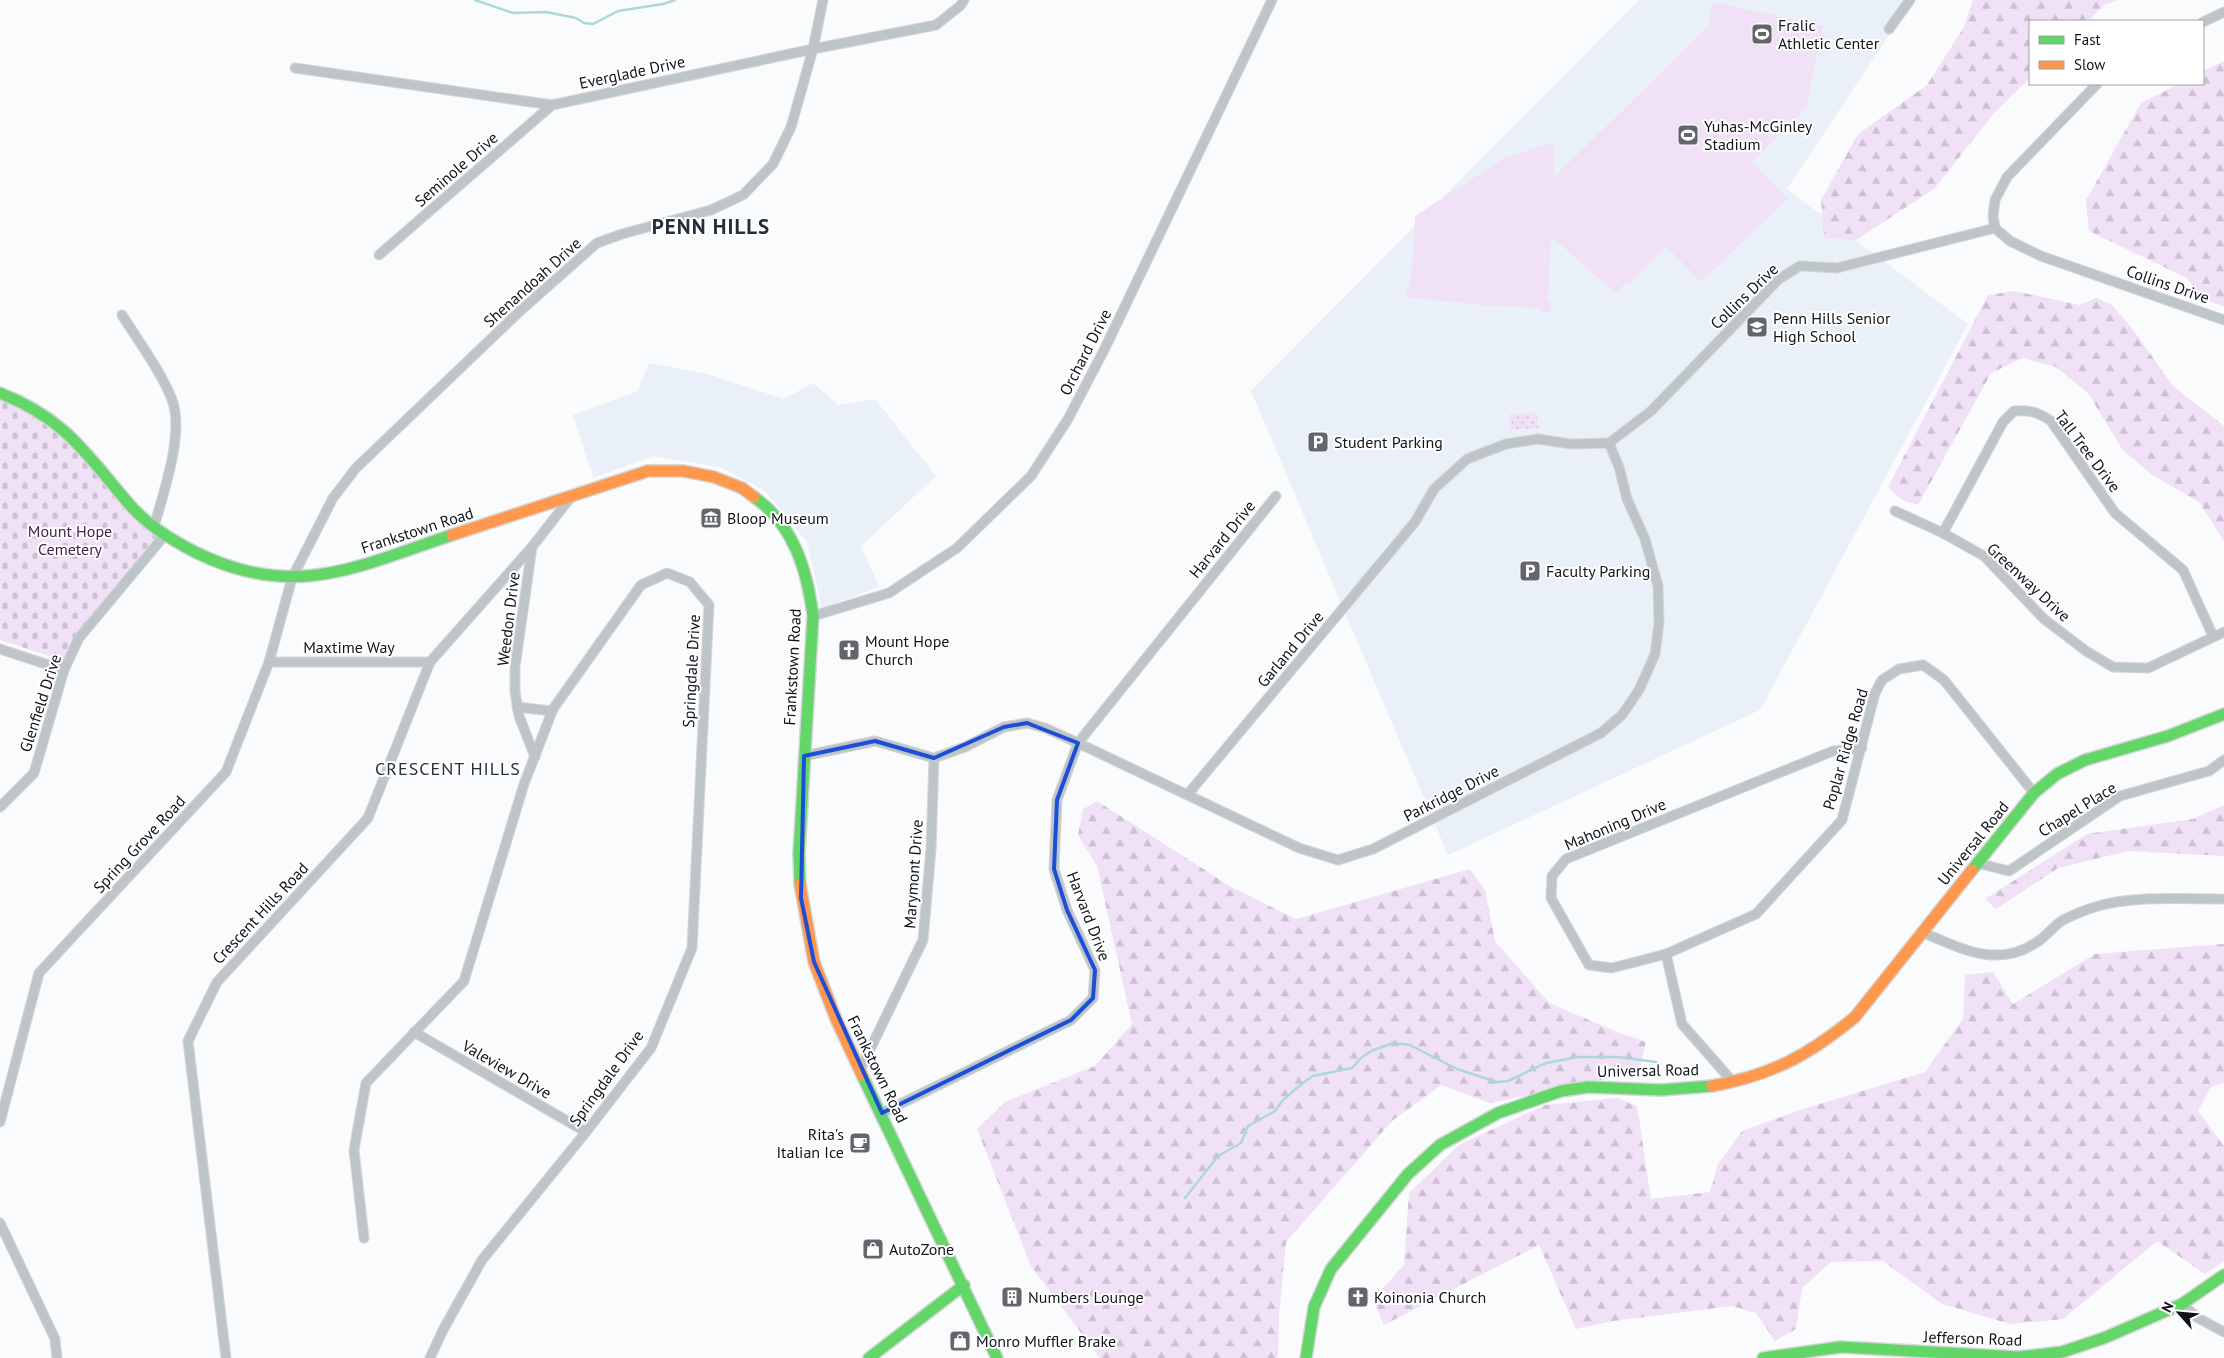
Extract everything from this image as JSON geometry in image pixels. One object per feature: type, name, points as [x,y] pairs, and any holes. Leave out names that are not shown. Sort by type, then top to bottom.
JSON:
[{"type":"street","name":"Shenandoah Drive","points":[[292,578],[333,498],[356,468],[519,312],[596,243],[711,210],[743,195],[773,164],[792,127],[813,49],[823,0]]},
{"type":"street","name":"Everglade Drive","points":[[295,68],[552,105],[813,49],[936,25],[960,6],[964,0]]},
{"type":"street","name":"Orchard Drive","points":[[813,616],[889,593],[957,548],[1031,476],[1068,419],[1104,350],[1272,0]]},
{"type":"street","points":[[1888,29],[1910,0]]},
{"type":"street","points":[[2204,22],[2224,12]]},
{"type":"street","points":[[1995,228],[1993,216],[1995,200],[2007,177],[2096,85]]},
{"type":"street","name":"Seminole Drive","points":[[379,256],[552,105]]},
{"type":"street","name":"Collins Drive","points":[[1609,443],[1651,411],[1779,279],[1800,266],[1837,268],[1995,228],[2010,241],[2042,256],[2224,320]]},
{"type":"street","points":[[122,315],[149,358],[174,406],[176,422],[172,461],[154,527]]},
{"type":"street","name":"Frankstown Road","points":[[0,393],[26,402],[60,424],[78,442],[133,508],[164,536],[198,554],[223,563],[274,576],[292,578],[344,571],[648,471],[694,471],[725,480],[753,496],[782,523],[798,548],[805,566],[812,596],[813,616],[799,853],[804,922],[814,962],[824,989],[997,1358]]},
{"type":"street","name":"Tall Tree Drive","points":[[1943,533],[2003,422],[2014,411],[2029,410],[2039,413],[2051,421],[2115,513],[2183,570],[2213,636]]},
{"type":"street","name":"Garland Drive","points":[[1188,794],[1415,522],[1434,489],[1468,459],[1506,444],[1538,439],[1571,444],[1609,443]]},
{"type":"street","name":"Parkridge Drive","points":[[934,758],[965,747],[1004,727],[1027,723],[1045,728],[1078,743],[1299,848],[1338,860],[1373,849],[1601,732],[1622,715],[1639,690],[1655,654],[1659,623],[1658,586],[1646,539],[1627,499],[1619,467],[1609,443]]},
{"type":"street","name":"Weedon Drive","points":[[535,757],[518,716],[515,692],[516,667],[532,547],[572,495]]},
{"type":"street","name":"Harvard Drive","points":[[882,1114],[1071,1020],[1093,998],[1095,970],[1067,910],[1054,868],[1057,800],[1078,743],[1276,496]]},
{"type":"street","name":"Greenway Drive","points":[[1896,511],[1943,533],[1984,556],[2044,619],[2086,651],[2113,667],[2148,668],[2224,632]]},
{"type":"street","name":"Glenfield Drive","points":[[0,807],[34,773],[64,670],[79,638],[164,536]]},
{"type":"street","name":"Crescent Hills Road","points":[[226,1358],[188,1041],[216,982],[368,818],[430,662],[532,547]]},
{"type":"street","name":"Springdale Drive","points":[[364,1238],[354,1150],[366,1083],[464,981],[524,784],[552,712],[641,585],[667,573],[690,582],[709,605],[692,948],[651,1048],[586,1132],[482,1260],[430,1358]]},
{"type":"street","name":"Spring Grove Road","points":[[0,1122],[39,973],[226,772],[269,662],[292,578]]},
{"type":"street","points":[[0,649],[64,670]]},
{"type":"street","name":"Maxtime Way","points":[[269,662],[430,662]]},
{"type":"street","name":"Poplar Ridge Road","points":[[1666,954],[1756,914],[1842,820],[1875,693],[1882,680],[1899,669],[1923,665],[1944,680],[2034,793]]},
{"type":"street","points":[[517,708],[552,712]]},
{"type":"street","name":"Universal Road","points":[[1306,1358],[1314,1310],[1328,1275],[1406,1177],[1441,1143],[1460,1132],[1530,1100],[1554,1092],[1599,1087],[1662,1090],[1703,1087],[1768,1071],[1799,1057],[1826,1041],[1855,1017],[2034,793],[2057,774],[2085,760],[2168,736],[2224,714]]},
{"type":"street","points":[[804,756],[875,741],[934,758]]},
{"type":"street","name":"Mahoning Drive","points":[[1666,954],[1612,968],[1589,965],[1551,898],[1552,876],[1566,859],[1833,751],[1862,748]]},
{"type":"street","name":"Marymont Drive","points":[[861,1068],[923,940],[931,849],[934,758]]},
{"type":"street","name":"Chapel Place","points":[[1977,863],[2009,871],[2120,796],[2209,770],[2224,760]]},
{"type":"street","points":[[1922,932],[1974,954],[1996,955],[2020,952],[2039,941],[2063,920],[2105,904],[2151,899],[2224,900]]},
{"type":"street","points":[[1666,954],[1682,1024],[1732,1081]]},
{"type":"street","name":"Valeview Drive","points":[[414,1032],[586,1132]]},
{"type":"street","points":[[0,1223],[55,1339],[57,1358]]},
{"type":"street","name":"Jefferson Road","points":[[1763,1358],[1840,1347],[2019,1357],[2062,1352],[2104,1338],[2182,1304],[2224,1275]]},
{"type":"street","points":[[870,1358],[964,1286]]},
{"type":"street","points":[[2182,1304],[2198,1318],[2224,1332]]},
{"type":"highlighted area","points":[[1027,723],[1078,743],[1057,800],[1054,869],[1067,910],[1095,970],[1093,998],[1071,1020],[882,1113],[814,962],[801,898],[804,756],[875,741],[934,758],[1004,727]]},
{"type":"shaded area","name":"Penn Hills Senior High School","points":[[1639,0],[1912,0],[1787,189],[1968,324],[1760,710],[1448,855],[1251,391]]},
{"type":"shaded area","points":[[649,363],[707,374],[784,399],[813,383],[838,405],[875,399],[936,476],[861,546],[879,587],[822,608],[807,542],[765,491],[720,467],[653,456],[593,478],[573,415],[638,391]]},
{"type":"green space","points":[[1973,0],[2117,0],[2104,5],[2089,20],[2029,20],[2029,79],[1994,113],[1934,189],[1856,240],[1824,238],[1821,200],[1858,134],[1927,85],[1964,27]]},
{"type":"green space","name":"Yuhas-McGinley Stadium","points":[[1713,2],[1823,26],[1806,108],[1752,162],[1788,198],[1701,282],[1666,246],[1628,285],[1626,283],[1615,293],[1551,236],[1548,300],[1552,304],[1550,311],[1545,313],[1537,308],[1491,306],[1405,297],[1412,273],[1415,216],[1504,158],[1554,142],[1554,177],[1708,27]]},
{"type":"green space","points":[[2224,61],[2224,306],[2202,298],[2187,278],[2089,231],[2086,200],[2141,103],[2177,85],[2204,85],[2204,71]]},
{"type":"green space","points":[[2014,291],[2080,305],[2096,298],[2112,305],[2134,331],[2173,386],[2224,426],[2224,541],[2200,503],[2151,474],[2122,449],[2088,393],[2056,367],[2023,358],[1991,373],[1918,505],[1902,500],[1888,487],[1988,295]]},
{"type":"green space","name":"Mount Hope Cemetery","points":[[0,393],[26,402],[164,536],[96,618],[67,662],[0,640]]},
{"type":"green space","points":[[1537,413],[1538,428],[1510,430],[1509,414]]},
{"type":"green space","points":[[1097,801],[1233,888],[1296,919],[1470,869],[1485,890],[1495,941],[1549,1003],[1646,1042],[1639,1072],[1490,1103],[1441,1085],[1392,1121],[1286,1242],[1279,1316],[1278,1358],[1100,1358],[1031,1266],[977,1129],[1005,1102],[1095,1066],[1132,1024],[1097,866],[1078,835],[1083,809]]},
{"type":"green space","points":[[2224,805],[2224,856],[2128,851],[2058,868],[1996,909],[1985,899],[2087,834],[2193,819]]},
{"type":"green space","points":[[2224,944],[2224,1082],[2210,1088],[2198,1111],[2224,1146],[2224,1261],[2205,1274],[2157,1241],[2063,1319],[2010,1324],[1942,1304],[1883,1261],[1831,1262],[1802,1288],[1796,1329],[1775,1341],[1756,1313],[1732,1306],[1613,1321],[1576,1329],[1539,1245],[1384,1325],[1373,1299],[1404,1265],[1409,1193],[1459,1145],[1545,1105],[1617,1098],[1637,1106],[1651,1199],[1710,1192],[1718,1164],[1742,1131],[1800,1110],[1925,1072],[1963,1019],[1965,975],[1993,972],[2013,1004],[2095,954]]},
{"type":"waterway","points":[[475,0],[513,13],[546,12],[576,18],[584,23],[593,24],[618,11],[663,4],[675,0]]},
{"type":"waterway","points":[[1185,1198],[1218,1156],[1241,1143],[1248,1126],[1275,1111],[1283,1100],[1304,1082],[1313,1076],[1352,1068],[1371,1051],[1393,1043],[1410,1045],[1457,1069],[1497,1082],[1508,1081],[1546,1063],[1578,1057],[1618,1057],[1656,1062]]},
{"type":"traffic: fast","points":[[0,393],[23,403],[59,426],[87,454],[137,513],[153,526],[197,553],[232,567],[265,575],[296,577],[326,574],[386,558],[452,535]]},
{"type":"traffic: fast","points":[[754,497],[768,508],[789,535],[807,582],[813,616],[799,853],[800,884]]},
{"type":"traffic: fast","points":[[1972,870],[2034,793],[2057,774],[2085,760],[2168,736],[2224,714]]},
{"type":"traffic: fast","points":[[862,1075],[997,1358]]},
{"type":"traffic: fast","points":[[1306,1358],[1314,1307],[1331,1269],[1408,1174],[1440,1145],[1498,1113],[1561,1091],[1588,1087],[1661,1090],[1712,1086]]},
{"type":"traffic: fast","points":[[1763,1358],[1841,1347],[2019,1357],[2062,1352],[2104,1338],[2182,1304],[2224,1275]]},
{"type":"traffic: fast","points":[[869,1358],[964,1285]]},
{"type":"traffic: slow","points":[[452,535],[648,471],[683,471],[714,477],[742,488],[754,497]]},
{"type":"traffic: slow","points":[[1712,1086],[1753,1076],[1789,1062],[1822,1042],[1855,1017],[1972,870]]},
{"type":"traffic: slow","points":[[800,884],[814,962],[836,1019],[862,1075]]},
{"type":"place","name":"Fralic Athletic Center","points":[[1762,34]]},
{"type":"place","name":"Yuhas-McGinley Stadium","points":[[1688,135]]},
{"type":"place","name":"Penn Hills Senior High School","points":[[1757,327]]},
{"type":"place","name":"Student Parking","points":[[1318,442]]},
{"type":"place","name":"Bloop Museum","points":[[711,518]]},
{"type":"place","name":"Faculty Parking","points":[[1530,571]]},
{"type":"place","name":"Mount Hope Church","points":[[849,650]]},
{"type":"place","name":"Rita's Italian Ice","points":[[860,1143]]},
{"type":"place","name":"AutoZone","points":[[873,1249]]},
{"type":"place","name":"Numbers Lounge","points":[[1012,1297]]},
{"type":"place","name":"Koinonia Church","points":[[1358,1297]]},
{"type":"place","name":"Monro Muffler Brake","points":[[960,1341]]},
{"type":"district","name":"PENN HILLS","points":[[711,227]]},
{"type":"district","name":"CRESCENT HILLS","points":[[448,769]]}]
